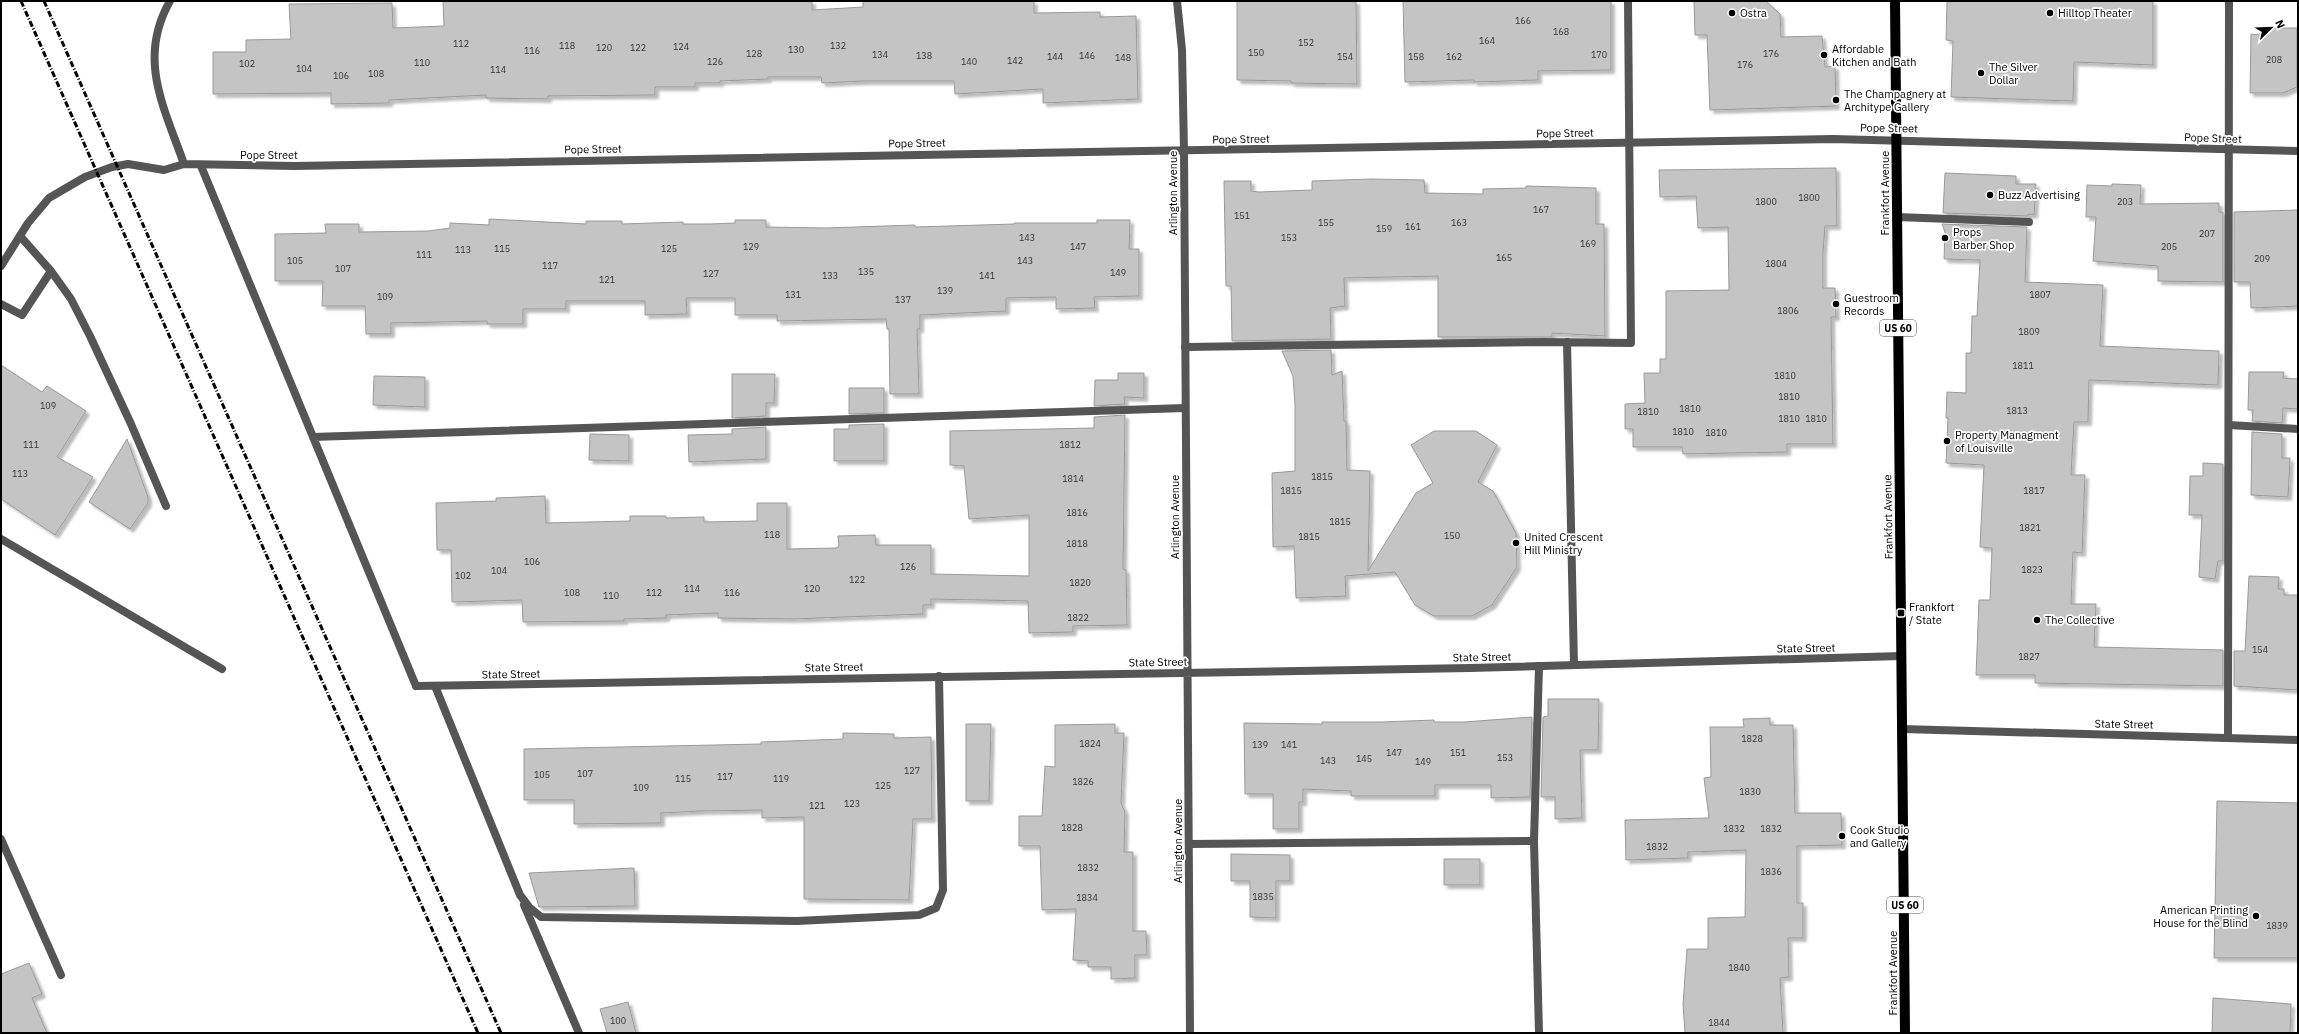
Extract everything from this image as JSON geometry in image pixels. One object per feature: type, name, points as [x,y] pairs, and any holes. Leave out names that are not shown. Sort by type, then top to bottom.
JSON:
[{"type":"main road","name":"Frankfort Avenue","points":[[1895,1],[1905,1033]]},
{"type":"street","points":[[1,266],[20,236],[49,198],[85,177],[128,164],[164,170],[184,164],[156,83],[153,64],[155,36],[161,16],[170,1]]},
{"type":"street","name":"Arlington Avenue","points":[[1177,1],[1182,50],[1184,151],[1190,1033]]},
{"type":"street","points":[[1186,347],[1567,342],[1631,343],[1628,1]]},
{"type":"street","points":[[2228,738],[2229,1]]},
{"type":"street","name":"Pope Street","points":[[184,164],[202,166],[294,166],[1630,142],[1896,139],[2298,151]]},
{"type":"street","points":[[202,166],[313,437],[1185,408]]},
{"type":"street","points":[[1897,217],[2029,222]]},
{"type":"street","points":[[20,236],[51,271],[71,299],[90,336],[166,506]]},
{"type":"street","points":[[1,304],[22,315],[51,271]]},
{"type":"street","points":[[1567,342],[1574,665]]},
{"type":"street","points":[[2229,425],[2298,429]]},
{"type":"street","name":"State Street","points":[[313,437],[416,686],[1539,666],[1901,656]]},
{"type":"street","points":[[1,539],[222,669]]},
{"type":"street","points":[[1539,666],[1534,841],[1539,1033]]},
{"type":"street","points":[[520,895],[529,907],[541,917],[797,921],[919,915],[936,908],[943,890],[939,676]]},
{"type":"street","points":[[435,686],[520,895],[579,1033]]},
{"type":"street","name":"State Street","points":[[1902,729],[2298,740]]},
{"type":"street","points":[[1,839],[61,975]]},
{"type":"street","points":[[1189,844],[1534,841]]},
{"type":"building","points":[[443,1],[812,1],[812,10],[863,7],[863,1],[1034,1],[1034,13],[1100,12],[1100,17],[1136,16],[1138,99],[1043,103],[1043,89],[955,94],[954,81],[864,81],[822,83],[821,77],[768,77],[768,79],[720,81],[720,83],[695,83],[695,87],[655,87],[655,95],[548,96],[548,99],[486,98],[486,95],[389,100],[389,103],[331,104],[331,93],[213,94],[213,52],[246,52],[246,40],[291,39],[289,4],[392,3],[393,28],[444,26]]},
{"type":"building","points":[[1237,1],[1356,1],[1357,84],[1237,80]]},
{"type":"building","points":[[1403,1],[1611,1],[1611,70],[1538,71],[1538,80],[1405,82]]},
{"type":"building","points":[[1694,1],[1766,1],[1780,14],[1781,37],[1822,36],[1825,67],[1835,66],[1836,106],[1710,110],[1707,35],[1695,35]]},
{"type":"building","points":[[1947,1],[2153,1],[2153,65],[2074,62],[2073,101],[1951,97],[1953,41],[1946,40]]},
{"type":"building","points":[[2260,28],[2297,28],[2297,87],[2283,93],[2250,93],[2251,34],[2260,35]]},
{"type":"building","points":[[1836,168],[1837,226],[1825,226],[1823,252],[1823,288],[1835,288],[1836,317],[1831,317],[1833,444],[1787,444],[1787,452],[1683,454],[1682,447],[1633,447],[1633,429],[1625,429],[1625,404],[1645,403],[1644,373],[1660,373],[1660,359],[1666,359],[1666,291],[1729,290],[1728,227],[1698,228],[1696,196],[1660,197],[1659,170]]},
{"type":"building","name":"Buzz Advertising","points":[[1945,173],[2016,176],[2016,184],[2036,184],[2034,215],[1943,213]]},
{"type":"building","points":[[1371,179],[1424,180],[1425,193],[1483,194],[1483,189],[1526,188],[1526,186],[1596,188],[1596,224],[1604,224],[1605,336],[1552,333],[1552,337],[1438,337],[1438,276],[1344,278],[1345,306],[1330,308],[1331,339],[1232,341],[1231,286],[1226,286],[1224,181],[1251,181],[1251,191],[1259,192],[1312,190],[1312,181]]},
{"type":"building","points":[[2112,184],[2141,185],[2140,204],[2219,203],[2219,212],[2223,212],[2223,282],[2158,281],[2158,266],[2093,261],[2096,217],[2086,217],[2087,185],[2112,186]]},
{"type":"building","points":[[2298,210],[2298,306],[2251,308],[2250,282],[2234,282],[2234,212]]},
{"type":"building","points":[[489,219],[586,224],[586,221],[622,221],[622,224],[683,222],[683,224],[709,224],[735,223],[735,220],[766,220],[766,227],[826,228],[915,225],[915,227],[1014,223],[1097,223],[1097,220],[1130,220],[1129,249],[1139,249],[1139,296],[1094,297],[1095,308],[1056,309],[1056,297],[1006,298],[1006,311],[920,315],[920,329],[917,329],[919,394],[890,394],[889,329],[887,329],[886,319],[777,321],[777,315],[735,315],[735,298],[686,298],[687,314],[645,315],[645,301],[566,301],[566,309],[523,309],[523,324],[487,324],[487,321],[391,323],[391,334],[366,334],[365,306],[322,306],[323,281],[275,281],[275,234],[326,233],[325,224],[359,224],[359,232],[428,231],[450,228],[450,223],[489,225]]},
{"type":"building","points":[[1942,224],[2027,227],[2025,282],[2103,285],[2100,346],[2219,351],[2218,385],[2089,380],[2088,422],[2074,422],[2071,475],[2085,475],[2082,553],[2073,552],[2071,604],[2096,604],[2094,647],[2223,650],[2223,686],[2035,683],[2035,675],[1976,675],[1979,600],[1990,600],[1992,548],[1980,547],[1984,465],[1946,463],[1948,418],[1946,418],[1947,392],[1966,393],[1966,353],[1971,353],[1972,316],[1977,316],[1980,260],[1944,259],[1945,232]]},
{"type":"building","points":[[1331,350],[1332,375],[1342,371],[1344,421],[1346,421],[1347,470],[1370,471],[1368,571],[1416,493],[1433,483],[1411,445],[1434,431],[1476,431],[1497,445],[1478,482],[1493,491],[1516,533],[1517,567],[1492,605],[1472,616],[1434,616],[1415,605],[1395,572],[1345,576],[1346,596],[1296,598],[1294,546],[1273,547],[1272,473],[1295,471],[1295,405],[1293,376],[1282,351]]},
{"type":"building","points":[[1,365],[42,392],[47,386],[86,411],[57,457],[93,477],[55,535],[1,499]]},
{"type":"building","points":[[2249,372],[2284,372],[2283,378],[2298,379],[2298,409],[2283,408],[2282,423],[2252,421],[2253,410],[2248,410]]},
{"type":"building","points":[[1118,373],[1144,373],[1144,398],[1124,397],[1125,404],[1094,406],[1095,380],[1118,380]]},
{"type":"building","points":[[732,374],[775,374],[774,403],[766,403],[766,416],[732,418]]},
{"type":"building","points":[[374,376],[425,377],[425,407],[373,405]]},
{"type":"building","points":[[849,388],[884,388],[884,413],[849,414]]},
{"type":"building","points":[[1125,415],[1123,569],[1126,570],[1127,625],[1073,626],[1073,632],[1029,633],[1028,601],[931,599],[931,605],[923,605],[923,614],[792,619],[718,618],[718,613],[666,615],[666,618],[624,619],[624,621],[523,622],[522,600],[452,602],[451,550],[437,550],[436,503],[496,501],[496,498],[545,496],[546,523],[630,521],[630,516],[666,516],[666,518],[704,517],[704,522],[757,521],[757,503],[787,503],[787,549],[836,548],[839,546],[838,536],[875,535],[876,545],[931,545],[931,574],[1029,576],[1029,515],[969,519],[964,466],[950,465],[950,431],[1094,428],[1094,417]]},
{"type":"building","points":[[884,424],[884,461],[834,461],[834,429],[849,429],[849,425]]},
{"type":"building","points":[[766,427],[766,459],[689,462],[688,435],[732,434],[732,429]]},
{"type":"building","points":[[2252,432],[2282,434],[2282,458],[2290,458],[2288,497],[2251,495]]},
{"type":"building","points":[[590,434],[629,435],[629,461],[589,460]]},
{"type":"building","points":[[127,439],[148,497],[148,503],[130,529],[89,502]]},
{"type":"building","points":[[2203,463],[2223,464],[2223,561],[2218,561],[2215,579],[2199,577],[2202,515],[2189,515],[2190,476],[2203,476]]},
{"type":"building","points":[[2249,576],[2279,577],[2278,589],[2284,589],[2284,595],[2298,595],[2298,690],[2234,686],[2234,651],[2245,651]]},
{"type":"building","points":[[1548,699],[1599,699],[1598,750],[1580,750],[1582,818],[1555,819],[1555,797],[1541,797],[1543,717],[1548,716]]},
{"type":"building","points":[[1532,717],[1530,797],[1491,798],[1491,785],[1435,785],[1435,796],[1351,796],[1351,791],[1303,789],[1303,802],[1299,802],[1299,829],[1273,829],[1273,794],[1245,794],[1244,723],[1322,724],[1322,722],[1434,720],[1434,722],[1464,722]]},
{"type":"building","points":[[1770,718],[1770,725],[1793,725],[1795,813],[1841,813],[1842,845],[1797,846],[1797,903],[1803,903],[1803,938],[1788,938],[1789,977],[1780,978],[1783,1033],[1685,1033],[1683,1004],[1687,949],[1708,949],[1708,918],[1745,917],[1746,850],[1688,852],[1688,858],[1626,860],[1625,820],[1709,818],[1704,778],[1711,777],[1710,727],[1744,727],[1743,719]]},
{"type":"building","points":[[966,724],[991,724],[989,801],[966,801]]},
{"type":"building","points":[[1115,724],[1115,733],[1124,733],[1121,803],[1125,812],[1124,852],[1133,852],[1133,931],[1146,931],[1147,955],[1135,955],[1135,978],[1111,979],[1111,967],[1088,967],[1088,961],[1073,960],[1076,909],[1042,910],[1040,846],[1019,846],[1019,816],[1042,816],[1045,766],[1055,767],[1055,725]]},
{"type":"building","points":[[843,733],[894,734],[894,738],[931,737],[932,819],[913,819],[909,900],[804,899],[804,817],[762,818],[762,810],[700,811],[661,813],[661,823],[574,824],[574,800],[524,800],[524,749],[761,744],[761,742],[843,739]]},
{"type":"building","name":"American Printing House for the Blind","points":[[2217,801],[2298,803],[2298,958],[2214,958]]},
{"type":"building","points":[[1231,854],[1290,855],[1290,881],[1276,881],[1276,918],[1250,917],[1250,881],[1231,881]]},
{"type":"building","points":[[1444,859],[1480,859],[1480,885],[1444,885]]},
{"type":"building","points":[[634,868],[635,906],[539,907],[529,873]]},
{"type":"building","points":[[29,963],[42,994],[32,998],[47,1033],[1,1033],[1,974]]},
{"type":"building","points":[[2213,998],[2291,1004],[2290,1033],[2212,1033]]},
{"type":"building","points":[[628,1002],[636,1033],[607,1033],[600,1009]]},
{"type":"railway","points":[[21,1],[478,1033]]},
{"type":"railway","points":[[44,1],[501,1033]]},
{"type":"place","name":"Ostra","points":[[1732,13]]},
{"type":"place","name":"Hilltop Theater","points":[[2050,13]]},
{"type":"place","name":"Affordable Kitchen and Bath","points":[[1824,55]]},
{"type":"place","name":"The Silver Dollar","points":[[1981,73]]},
{"type":"place","name":"The Champagnery at Architype Gallery","points":[[1836,100]]},
{"type":"place","name":"Buzz Advertising","points":[[1990,195]]},
{"type":"place","name":"Props Barber Shop","points":[[1945,238]]},
{"type":"place","name":"Guestroom Records","points":[[1836,304]]},
{"type":"place","name":"Property Managment of Louisville","points":[[1947,441]]},
{"type":"place","name":"United Crescent Hill Ministry","points":[[1516,543]]},
{"type":"place","name":"Frankfort / State","points":[[1901,613]]},
{"type":"place","name":"The Collective","points":[[2037,620]]},
{"type":"place","name":"Cook Studio and Gallery","points":[[1842,836]]},
{"type":"place","name":"American Printing House for the Blind","points":[[2256,916]]}]
